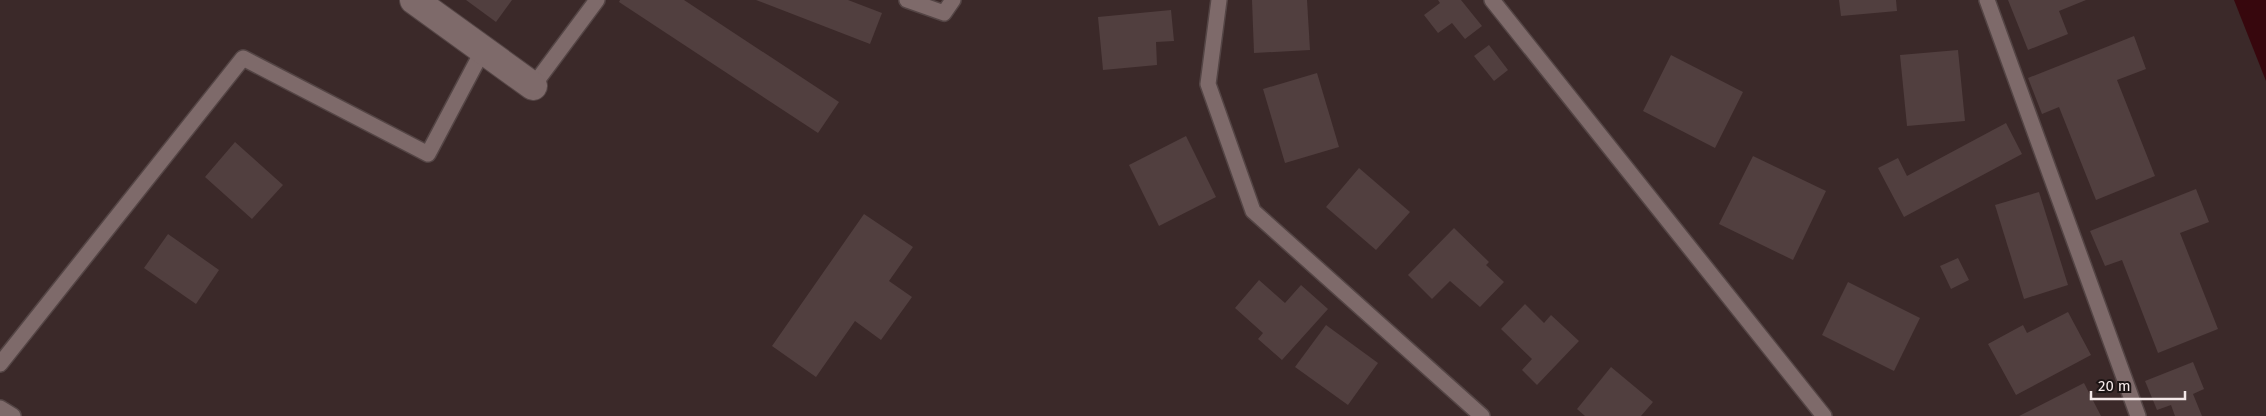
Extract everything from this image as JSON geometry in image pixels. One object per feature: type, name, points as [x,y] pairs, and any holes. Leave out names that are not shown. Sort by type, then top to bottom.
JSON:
[{"type":"street","points":[[414,0],[533,86]]},
{"type":"lane","points":[[533,86],[597,0]]},
{"type":"lane","points":[[907,0],[944,13],[953,0]]},
{"type":"lane","points":[[1219,0],[1208,84],[1253,210],[1482,416]]},
{"type":"lane","points":[[1492,0],[1824,416]]},
{"type":"lane","points":[[1987,0],[2138,416]]},
{"type":"lane","points":[[0,364],[243,58],[428,154],[483,50]]},
{"type":"lane","points":[[0,408],[13,416]]},
{"type":"shaded area","points":[[2234,0],[2266,0],[2266,81]]},
{"type":"building","points":[[466,0],[512,0],[496,22]]},
{"type":"building","points":[[620,0],[684,0],[839,102],[818,133],[619,2]]},
{"type":"building","points":[[756,0],[848,0],[882,13],[870,44]]},
{"type":"building","points":[[1252,0],[1307,0],[1310,50],[1254,53]]},
{"type":"building","points":[[1438,0],[1461,0],[1482,26],[1465,39],[1452,23],[1438,33],[1424,15],[1440,3]]},
{"type":"building","points":[[1839,0],[1896,0],[1897,11],[1841,16]]},
{"type":"building","points":[[2008,0],[2086,0],[2059,11],[2068,34],[2028,50]]},
{"type":"building","points":[[1171,10],[1174,41],[1156,42],[1157,65],[1103,70],[1098,17]]},
{"type":"building","points":[[2134,36],[2146,69],[2117,80],[2155,176],[2096,200],[2059,107],[2042,114],[2028,78]]},
{"type":"building","points":[[1489,45],[1508,70],[1494,81],[1474,56]]},
{"type":"building","points":[[1958,50],[1965,121],[1907,126],[1900,55]]},
{"type":"building","points":[[1671,55],[1743,92],[1715,148],[1643,111]]},
{"type":"building","points":[[1317,73],[1339,147],[1285,163],[1263,89]]},
{"type":"building","points":[[2006,123],[2022,154],[1904,217],[1878,168],[1898,158],[1907,176]]},
{"type":"building","points":[[1186,136],[1216,197],[1159,226],[1129,165]]},
{"type":"building","points":[[235,142],[283,185],[252,219],[205,177]]},
{"type":"building","points":[[1753,156],[1826,191],[1793,260],[1719,224]]},
{"type":"building","points":[[1359,168],[1410,212],[1376,250],[1326,207]]},
{"type":"building","points":[[2196,189],[2209,222],[2180,233],[2218,329],[2158,353],[2122,260],[2105,266],[2090,231]]},
{"type":"building","points":[[2039,192],[2068,285],[2024,299],[1995,205]]},
{"type":"building","points":[[864,214],[913,247],[889,281],[912,297],[881,340],[855,321],[816,377],[772,346]]},
{"type":"building","points":[[1454,228],[1489,262],[1486,265],[1504,282],[1480,307],[1450,281],[1432,299],[1408,275]]},
{"type":"building","points":[[168,234],[219,270],[196,304],[144,268]]},
{"type":"building","points":[[1958,258],[1969,280],[1951,289],[1940,266]]},
{"type":"building","points":[[1259,280],[1285,303],[1301,285],[1328,309],[1282,360],[1258,339],[1263,333],[1235,308]]},
{"type":"building","points":[[1848,282],[1920,318],[1894,371],[1822,335]]},
{"type":"building","points":[[1525,304],[1544,323],[1551,315],[1579,341],[1537,385],[1522,370],[1532,359],[1501,329]]},
{"type":"building","points":[[2068,312],[2091,355],[2016,395],[1988,344],[2023,325],[2027,333]]},
{"type":"building","points":[[1326,325],[1378,363],[1348,405],[1295,367]]},
{"type":"building","points":[[2193,362],[2204,389],[2193,394],[2202,416],[2175,416],[2171,405],[2157,410],[2145,381]]},
{"type":"building","points":[[1611,367],[1653,402],[1641,416],[1585,416],[1577,409]]},
{"type":"building","points":[[2084,383],[2101,416],[2019,416]]}]
